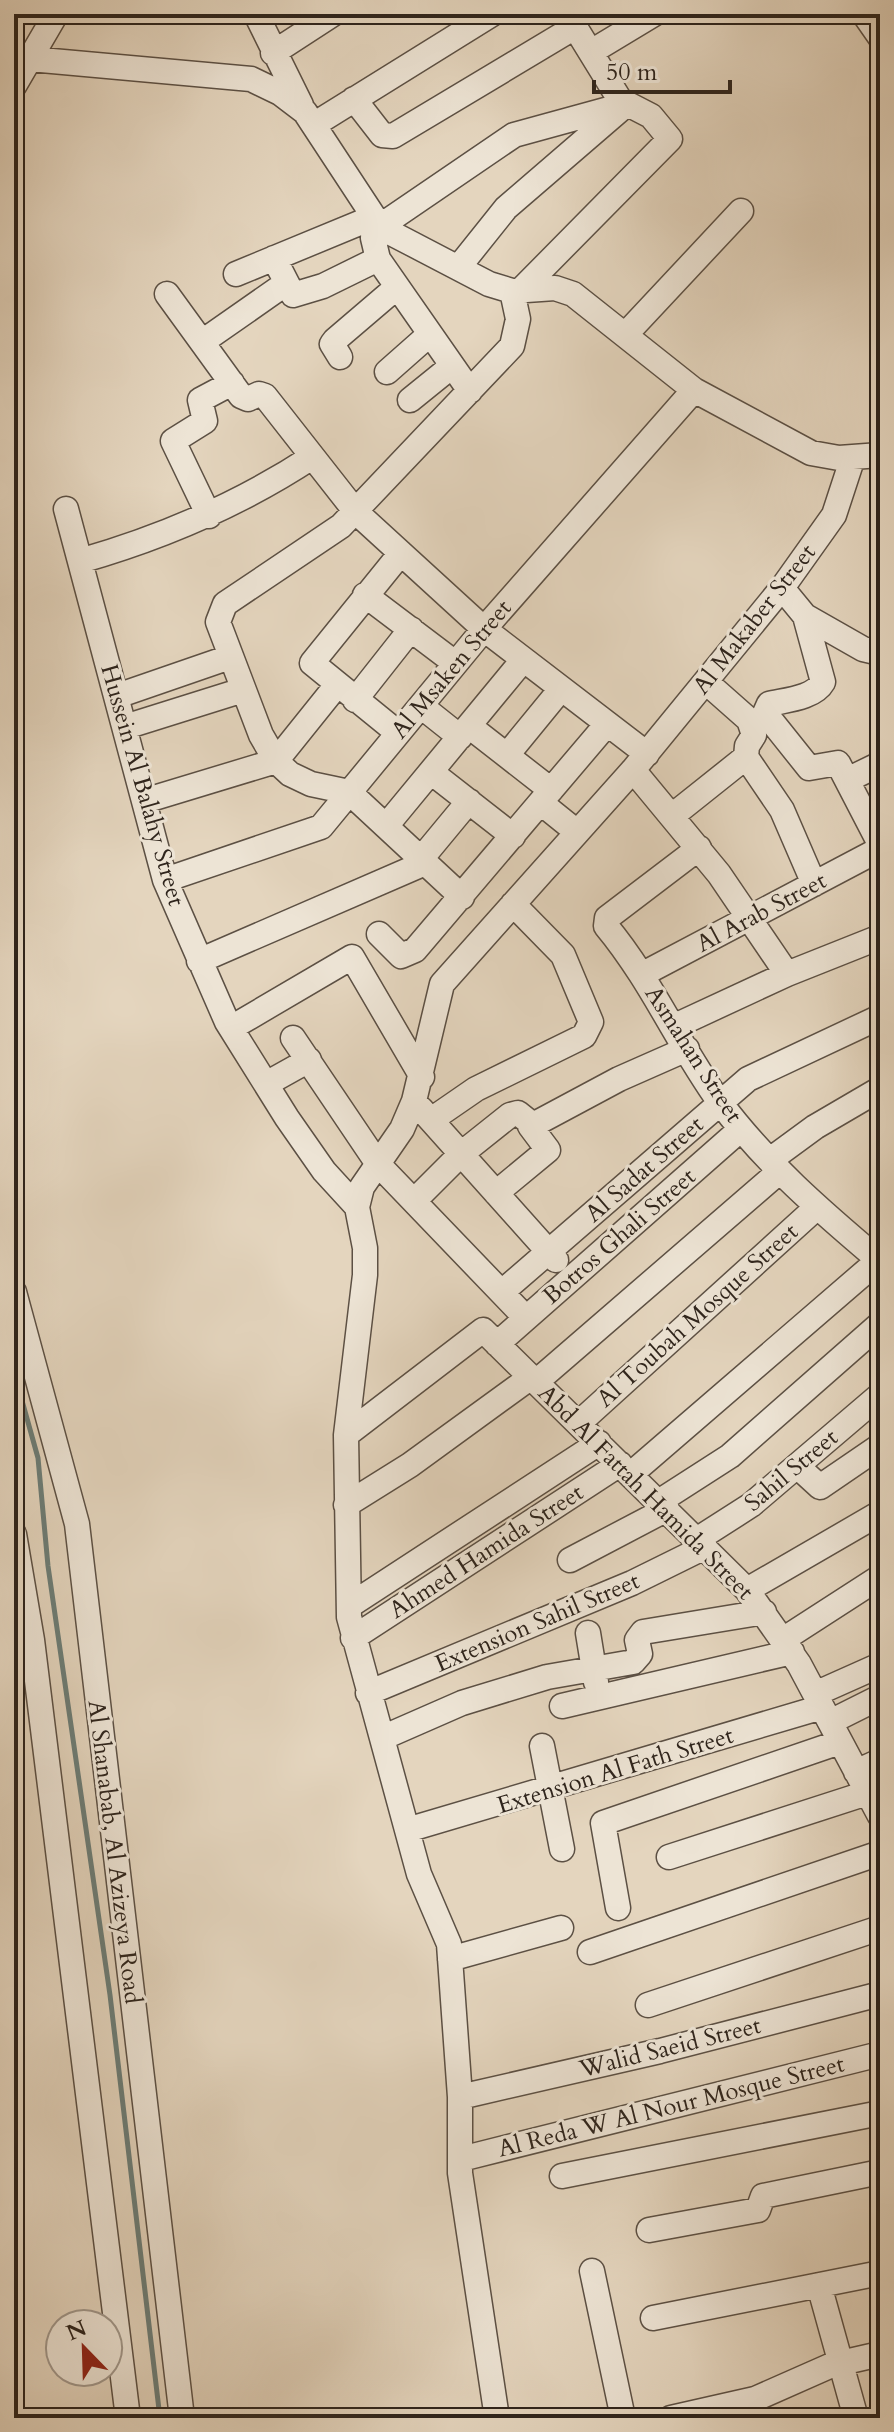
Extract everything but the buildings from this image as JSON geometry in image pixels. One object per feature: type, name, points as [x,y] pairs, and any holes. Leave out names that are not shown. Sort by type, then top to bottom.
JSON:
[{"type":"street","points":[[14,86],[56,14]]},
{"type":"street","points":[[256,14],[273,53],[310,118],[378,221],[458,268],[517,290],[555,288],[573,294],[694,390],[811,453],[825,457],[880,455]]},
{"type":"street","points":[[273,53],[333,14]]},
{"type":"street","points":[[310,118],[354,99],[492,14]]},
{"type":"street","points":[[591,52],[654,14]]},
{"type":"street","points":[[864,14],[880,37]]},
{"type":"street","points":[[354,99],[387,137],[577,20],[591,52],[620,100],[651,116],[670,139],[517,290],[518,319],[512,346],[470,391],[341,526],[225,604],[218,622],[261,735],[276,761],[290,774],[311,784],[349,792],[462,897]]},
{"type":"street","points":[[30,59],[251,79],[280,93],[310,118]]},
{"type":"street","points":[[236,274],[378,221],[514,135],[627,104]]},
{"type":"street","points":[[458,268],[506,208],[627,104]]},
{"type":"street","points":[[625,335],[741,211]]},
{"type":"street","points":[[378,221],[373,238],[378,259],[470,391]]},
{"type":"street","points":[[274,258],[293,295],[323,286],[378,259]]},
{"type":"street","points":[[202,342],[285,284]]},
{"type":"street","points":[[340,357],[332,344],[335,340],[397,287]]},
{"type":"street","points":[[167,294],[245,399],[259,394],[265,396],[356,512],[484,629],[607,724],[640,762],[672,816],[751,917],[787,974]]},
{"type":"street","points":[[387,372],[430,334]]},
{"type":"street","points":[[410,400],[452,366]]},
{"type":"street","points":[[209,516],[173,441],[205,421],[200,400],[232,383]]},
{"type":"street","name":"Al Msaken Street","points":[[165,880],[312,833],[328,820],[455,663],[694,390]]},
{"type":"street","points":[[80,561],[155,538],[209,516],[251,495],[312,457]]},
{"type":"street","name":"Al Makaber Street","points":[[357,1207],[362,1187],[402,1129],[414,1101],[442,984],[640,762],[782,588],[834,515],[853,457]]},
{"type":"street","name":"Hussein Al Balahy Street","points":[[66,509],[165,880],[231,1028],[324,1171],[357,1207]]},
{"type":"street","points":[[398,733],[314,667],[313,657],[401,553]]},
{"type":"street","points":[[782,588],[805,616],[878,658]]},
{"type":"street","points":[[365,595],[455,663]]},
{"type":"street","points":[[672,816],[747,746],[769,704],[819,689],[823,682],[805,616]]},
{"type":"street","points":[[144,801],[276,761],[411,629]]},
{"type":"street","points":[[117,696],[230,657]]},
{"type":"street","points":[[386,826],[523,660]]},
{"type":"street","points":[[706,682],[759,719],[809,768],[836,762],[880,847]]},
{"type":"street","points":[[507,755],[561,689]]},
{"type":"street","points":[[125,727],[243,690]]},
{"type":"street","points":[[421,706],[507,755],[577,832]]},
{"type":"street","points":[[379,934],[401,956],[408,954],[462,897],[607,724]]},
{"type":"street","points":[[733,758],[782,810],[814,884]]},
{"type":"street","points":[[847,780],[880,764]]},
{"type":"street","points":[[431,772],[513,836]]},
{"type":"street","points":[[199,961],[423,861],[469,801]]},
{"type":"street","name":"Al Arab Street","points":[[643,974],[880,847]]},
{"type":"street","name":"Asmahan Street","points":[[699,848],[605,922],[643,974],[721,1103],[741,1129],[816,1208],[880,1261]]},
{"type":"street","points":[[431,1120],[476,1089],[584,1036],[591,1022],[563,955],[482,873]]},
{"type":"street","points":[[675,1026],[787,974],[880,937]]},
{"type":"street","points":[[231,1028],[352,957],[422,1077]]},
{"type":"street","name":"Al Sadat Street","points":[[502,1292],[762,1070],[880,1017]]},
{"type":"street","points":[[293,1038],[378,1164],[526,1318]]},
{"type":"street","points":[[530,1126],[619,1079],[687,1049]]},
{"type":"street","points":[[266,1084],[309,1060]]},
{"type":"street","points":[[346,1505],[534,1379],[815,1127],[880,1089]]},
{"type":"street","points":[[414,1101],[571,1277]]},
{"type":"street","points":[[414,1201],[461,1154],[510,1115],[518,1113],[548,1150],[496,1193]]},
{"type":"street","name":"Botros Ghali Street","points":[[497,1344],[741,1129]]},
{"type":"street","points":[[357,1207],[365,1248],[365,1275],[346,1435],[349,1606],[353,1638],[419,1874],[444,1930],[450,1959],[460,2097],[460,2173],[474,2285],[497,2418]]},
{"type":"street","name":"Al Toubah Mosque Street","points":[[579,1423],[816,1208]]},
{"type":"street","name":"Ahmed Hamida Street","points":[[353,1638],[626,1469],[880,1261]]},
{"type":"street","name":"Al Shanabab, Al Azizeya Road","points":[[14,1292],[77,1524],[182,2418]]},
{"type":"street","points":[[570,1560],[663,1505],[730,1456],[880,1324]]},
{"type":"street","points":[[346,1435],[478,1330],[483,1330],[497,1344]]},
{"type":"street","name":"Abd Al Fattah Hamida Street","points":[[497,1344],[747,1590],[788,1645],[880,1816]]},
{"type":"street","name":"Sahil Street","points":[[702,1543],[880,1395]]},
{"type":"street","points":[[859,1413],[880,1433]]},
{"type":"street","points":[[349,1606],[599,1443]]},
{"type":"street","points":[[797,1466],[820,1487],[880,1446]]},
{"type":"street","points":[[747,1590],[880,1513]]},
{"type":"street","points":[[14,1534],[34,1654],[128,2418]]},
{"type":"street","name":"Extension Sahil Street","points":[[368,1693],[632,1583],[702,1543]]},
{"type":"street","points":[[562,1706],[788,1645],[880,1577]]},
{"type":"street","points":[[382,1738],[462,1703],[547,1677],[638,1659],[638,1635],[643,1632],[764,1612]]},
{"type":"street","points":[[588,1633],[599,1697]]},
{"type":"street","points":[[827,1716],[880,1665]]},
{"type":"street","points":[[618,1908],[603,1823],[827,1716],[880,1697]]},
{"type":"street","name":"Extension Al Fath Street","points":[[407,1830],[827,1716]]},
{"type":"street","points":[[542,1746],[562,1849]]},
{"type":"street","points":[[669,1857],[862,1782],[880,1761]]},
{"type":"street","points":[[590,1952],[880,1853]]},
{"type":"street","points":[[450,1959],[561,1928]]},
{"type":"street","points":[[648,2005],[880,1928]]},
{"type":"street","name":"Walid Saeid Street","points":[[460,2097],[660,2051],[880,1994]]},
{"type":"street","name":"Al Reda W Al Nour Mosque Street","points":[[461,2159],[880,2054]]},
{"type":"street","points":[[562,2176],[880,2113]]},
{"type":"street","points":[[649,2230],[758,2210],[763,2196],[880,2172]]},
{"type":"street","points":[[592,2271],[623,2418]]},
{"type":"street","points":[[653,2318],[880,2273]]},
{"type":"street","points":[[819,2285],[856,2418]]},
{"type":"street","points":[[671,2418],[755,2399],[840,2363],[880,2354]]},
{"type":"waterway","points":[[14,1372],[38,1458],[48,1566],[110,1995],[160,2418]]}]
